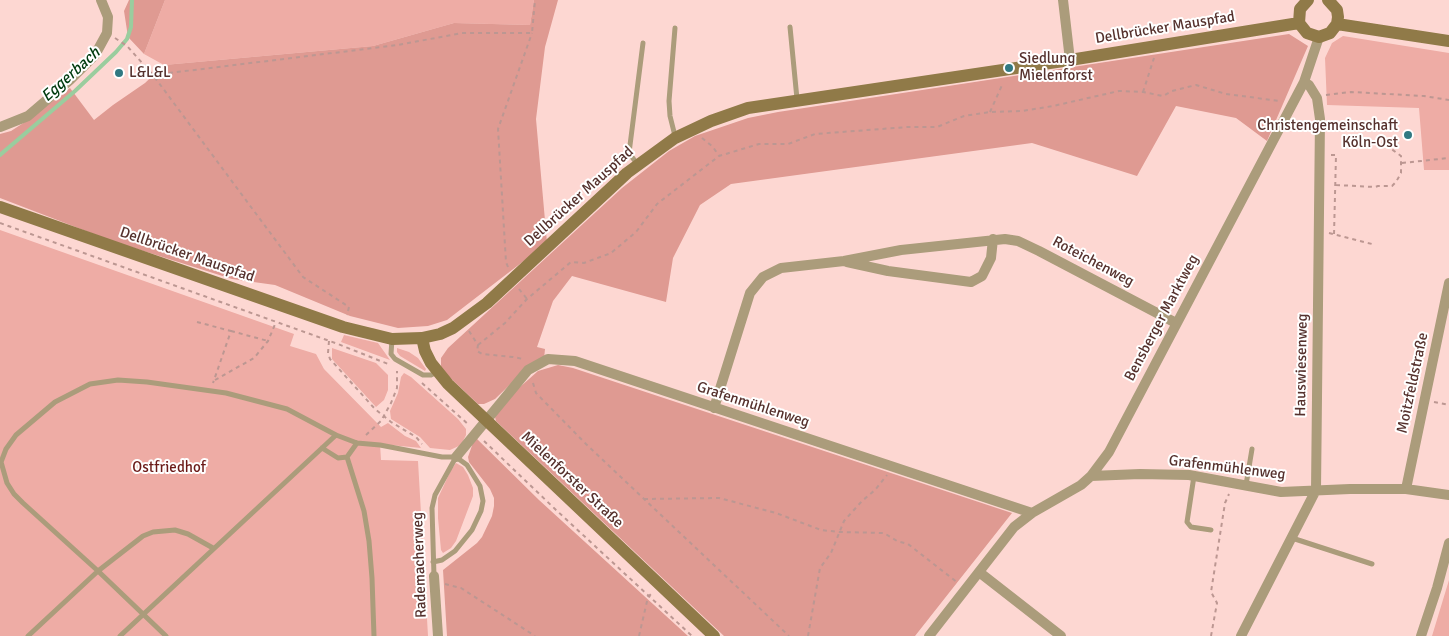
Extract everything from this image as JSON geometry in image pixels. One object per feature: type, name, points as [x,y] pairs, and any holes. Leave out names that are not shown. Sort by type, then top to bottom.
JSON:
[{"type":"main road","points":[[1308,0],[1300,10],[1299,23],[1307,33],[1319,37],[1330,33],[1337,24],[1337,10],[1328,0]]},
{"type":"main road","name":"Dellbrücker Mauspfad","points":[[0,207],[343,328],[392,338],[422,338],[440,334],[487,303],[627,173],[675,138],[712,121],[748,108],[1070,60],[1299,23]]},
{"type":"main road","points":[[1337,24],[1449,41]]},
{"type":"main road","name":"Mielenforster Straße","points":[[422,338],[425,351],[437,372],[714,636]]},
{"type":"street","points":[[0,126],[28,116],[70,80],[95,55],[107,33],[108,17],[101,0]]},
{"type":"street","points":[[1063,0],[1070,60]]},
{"type":"street","name":"Bensberger Marktweg","points":[[929,636],[1014,527],[1032,513],[1081,485],[1091,476],[1109,452],[1304,82],[1319,37]]},
{"type":"street","points":[[1304,82],[1309,85],[1317,98]]},
{"type":"street","name":"Hauswiesenweg","points":[[1241,636],[1316,490],[1320,154],[1320,119],[1317,98]]},
{"type":"street","name":"Roteichenweg","points":[[844,261],[888,271],[971,282],[982,276],[991,258],[993,239]]},
{"type":"street","name":"Roteichenweg","points":[[714,408],[750,294],[763,277],[780,268],[844,261],[901,250],[1005,239],[1039,251],[1176,323]]},
{"type":"street","name":"Moitzfeldstraße","points":[[1406,489],[1449,283]]},
{"type":"street","name":"Grafenmühlenweg","points":[[538,365],[548,359],[575,362],[1032,513]]},
{"type":"street","points":[[486,420],[528,370],[538,365]]},
{"type":"street","name":"Rademacherweg","points":[[456,457],[486,420]]},
{"type":"street","name":"Grafenmühlenweg","points":[[1091,476],[1140,474],[1194,476],[1281,492],[1406,489],[1449,495]]},
{"type":"street","points":[[1421,636],[1449,543]]},
{"type":"street","points":[[979,572],[1061,636]]},
{"type":"street","name":"Rademacherweg","points":[[434,579],[438,636]]},
{"type":"lane","points":[[675,28],[669,101],[675,138]]},
{"type":"lane","points":[[790,28],[797,100]]},
{"type":"lane","points":[[638,165],[630,153],[642,43]]},
{"type":"lane","points":[[392,338],[390,349],[393,357],[423,375],[431,375],[437,372]]},
{"type":"lane","points":[[166,636],[14,494],[7,483],[1,462],[6,449],[16,435],[55,402],[90,384],[118,380],[211,390],[286,409],[356,444],[380,446],[442,457],[456,457],[467,465],[480,486],[483,501],[481,512],[472,530],[455,551],[442,560],[433,562]]},
{"type":"lane","points":[[120,636],[212,548],[336,435]]},
{"type":"lane","points":[[322,448],[338,458],[347,457],[356,444]]},
{"type":"lane","points":[[1246,486],[1252,450]]},
{"type":"lane","points":[[347,457],[364,511],[369,541],[374,636]]},
{"type":"lane","name":"Rademacherweg","points":[[434,579],[432,508],[435,495],[456,457]]},
{"type":"lane","points":[[1194,476],[1187,522],[1191,527],[1211,530]]},
{"type":"lane","points":[[28,636],[98,571],[143,536],[153,532],[176,530],[188,534],[212,548]]},
{"type":"lane","points":[[1291,538],[1372,564]]},
{"type":"path","points":[[510,272],[506,262],[498,129],[532,34],[535,0]]},
{"type":"path","points":[[153,75],[398,45],[462,33],[532,34]]},
{"type":"path","points":[[121,41],[153,75],[303,277],[349,308]]},
{"type":"path","points":[[1143,92],[1158,46]]},
{"type":"path","points":[[990,112],[1010,68]]},
{"type":"path","points":[[789,636],[586,444],[536,393],[532,380],[538,365],[513,356],[482,354],[477,351],[478,345],[505,323],[527,299],[571,262],[584,263],[611,253],[636,232],[657,204],[719,156],[759,144],[788,144],[815,134],[937,127],[964,116],[990,112],[1022,111],[1119,91],[1143,92],[1163,96],[1172,91],[1196,85],[1226,94],[1292,103]]},
{"type":"path","points":[[1317,98],[1351,92],[1424,96],[1449,100]]},
{"type":"path","points":[[692,130],[713,147],[719,156]]},
{"type":"path","points":[[1336,185],[1360,187],[1392,186],[1401,173],[1401,156],[1382,142]]},
{"type":"path","points":[[1320,154],[1336,155],[1334,235]]},
{"type":"path","points":[[1402,163],[1449,158]]},
{"type":"path","points":[[0,224],[329,341],[388,364]]},
{"type":"path","points":[[1319,231],[1372,244]]},
{"type":"path","points":[[462,321],[478,345]]},
{"type":"path","points":[[197,322],[268,341]]},
{"type":"path","points":[[214,380],[254,358],[268,341],[276,322]]},
{"type":"path","points":[[211,390],[231,331]]},
{"type":"path","points":[[329,341],[328,353],[330,359],[384,417],[416,437],[427,454]]},
{"type":"path","points":[[356,444],[384,417],[397,388],[396,367],[403,370]]},
{"type":"path","points":[[418,379],[455,410],[504,462],[692,636]]},
{"type":"path","points":[[1424,400],[1449,405]]},
{"type":"path","points":[[808,636],[820,568],[831,553],[844,521],[887,476],[891,466]]},
{"type":"path","points":[[1212,636],[1217,603],[1211,592],[1225,503],[1235,483]]},
{"type":"path","points":[[644,499],[719,498],[776,513],[821,530],[884,533],[897,541],[908,544],[966,589]]},
{"type":"path","points":[[434,579],[461,588],[535,636]]},
{"type":"path","points":[[639,636],[648,597],[660,585]]},
{"type":"path","points":[[528,636],[529,632]]},
{"type":"green space","points":[[165,0],[534,0],[530,25],[454,23],[373,46],[164,65],[144,54]]},
{"type":"green space","points":[[1343,36],[1449,53],[1449,170],[1424,170],[1419,108],[1327,105],[1325,58],[1332,43]]},
{"type":"green space","name":"Ostfriedhof","points":[[0,230],[294,334],[290,346],[316,354],[324,369],[381,427],[388,423],[405,436],[416,441],[421,448],[380,444],[381,460],[418,461],[428,636],[0,636]]},
{"type":"green space","points":[[344,335],[378,343],[390,360],[341,342]]},
{"type":"green space","points":[[332,348],[376,363],[388,375],[388,390],[384,400],[376,407],[332,359]]},
{"type":"green space","points":[[397,348],[409,352],[418,358],[426,369],[425,371],[400,356]]},
{"type":"green space","points":[[404,373],[458,419],[466,429],[466,435],[461,445],[450,450],[430,448],[420,437],[391,419],[390,411]]},
{"type":"green space","points":[[456,463],[463,467],[468,475],[473,488],[473,496],[456,541],[451,548],[443,553],[441,550],[438,518],[438,498]]},
{"type":"green space","points":[[1449,580],[1449,636],[1432,636]]},
{"type":"shaded area","points":[[129,0],[165,0],[144,54],[128,37],[124,11]]},
{"type":"shaded area","points":[[534,0],[558,0],[545,47],[536,119],[547,243],[447,320],[428,326],[398,328],[350,316],[275,285],[232,279],[112,241],[0,198],[0,134],[11,131],[28,120],[70,88],[94,120],[145,83],[164,65],[373,46],[454,23],[530,25]]},
{"type":"shaded area","points":[[1289,34],[1308,46],[1267,141],[1236,118],[1176,106],[1137,176],[1032,143],[731,184],[700,205],[673,258],[666,302],[572,276],[553,301],[537,347],[545,349],[544,359],[524,371],[495,399],[484,404],[478,404],[441,369],[441,358],[448,348],[622,188],[669,151],[695,136],[748,118],[778,112]]},
{"type":"shaded area","points":[[558,365],[573,368],[1012,513],[915,636],[724,636],[496,421],[495,417],[511,395],[538,371]]},
{"type":"shaded area","points":[[475,437],[539,500],[688,636],[447,636],[443,570],[482,537],[492,516],[494,506],[494,498],[490,489],[469,462],[468,457]]},
{"type":"waterway","name":"Eggerbach","points":[[0,155],[75,91],[116,52],[127,39],[131,27],[132,0]]},
{"type":"place","name":"Siedlung Mielenforst","points":[[1009,68]]},
{"type":"place","name":"L&L&L","points":[[119,73]]},
{"type":"place","name":"Christengemeinschaft Köln-Ost","points":[[1408,135]]}]
